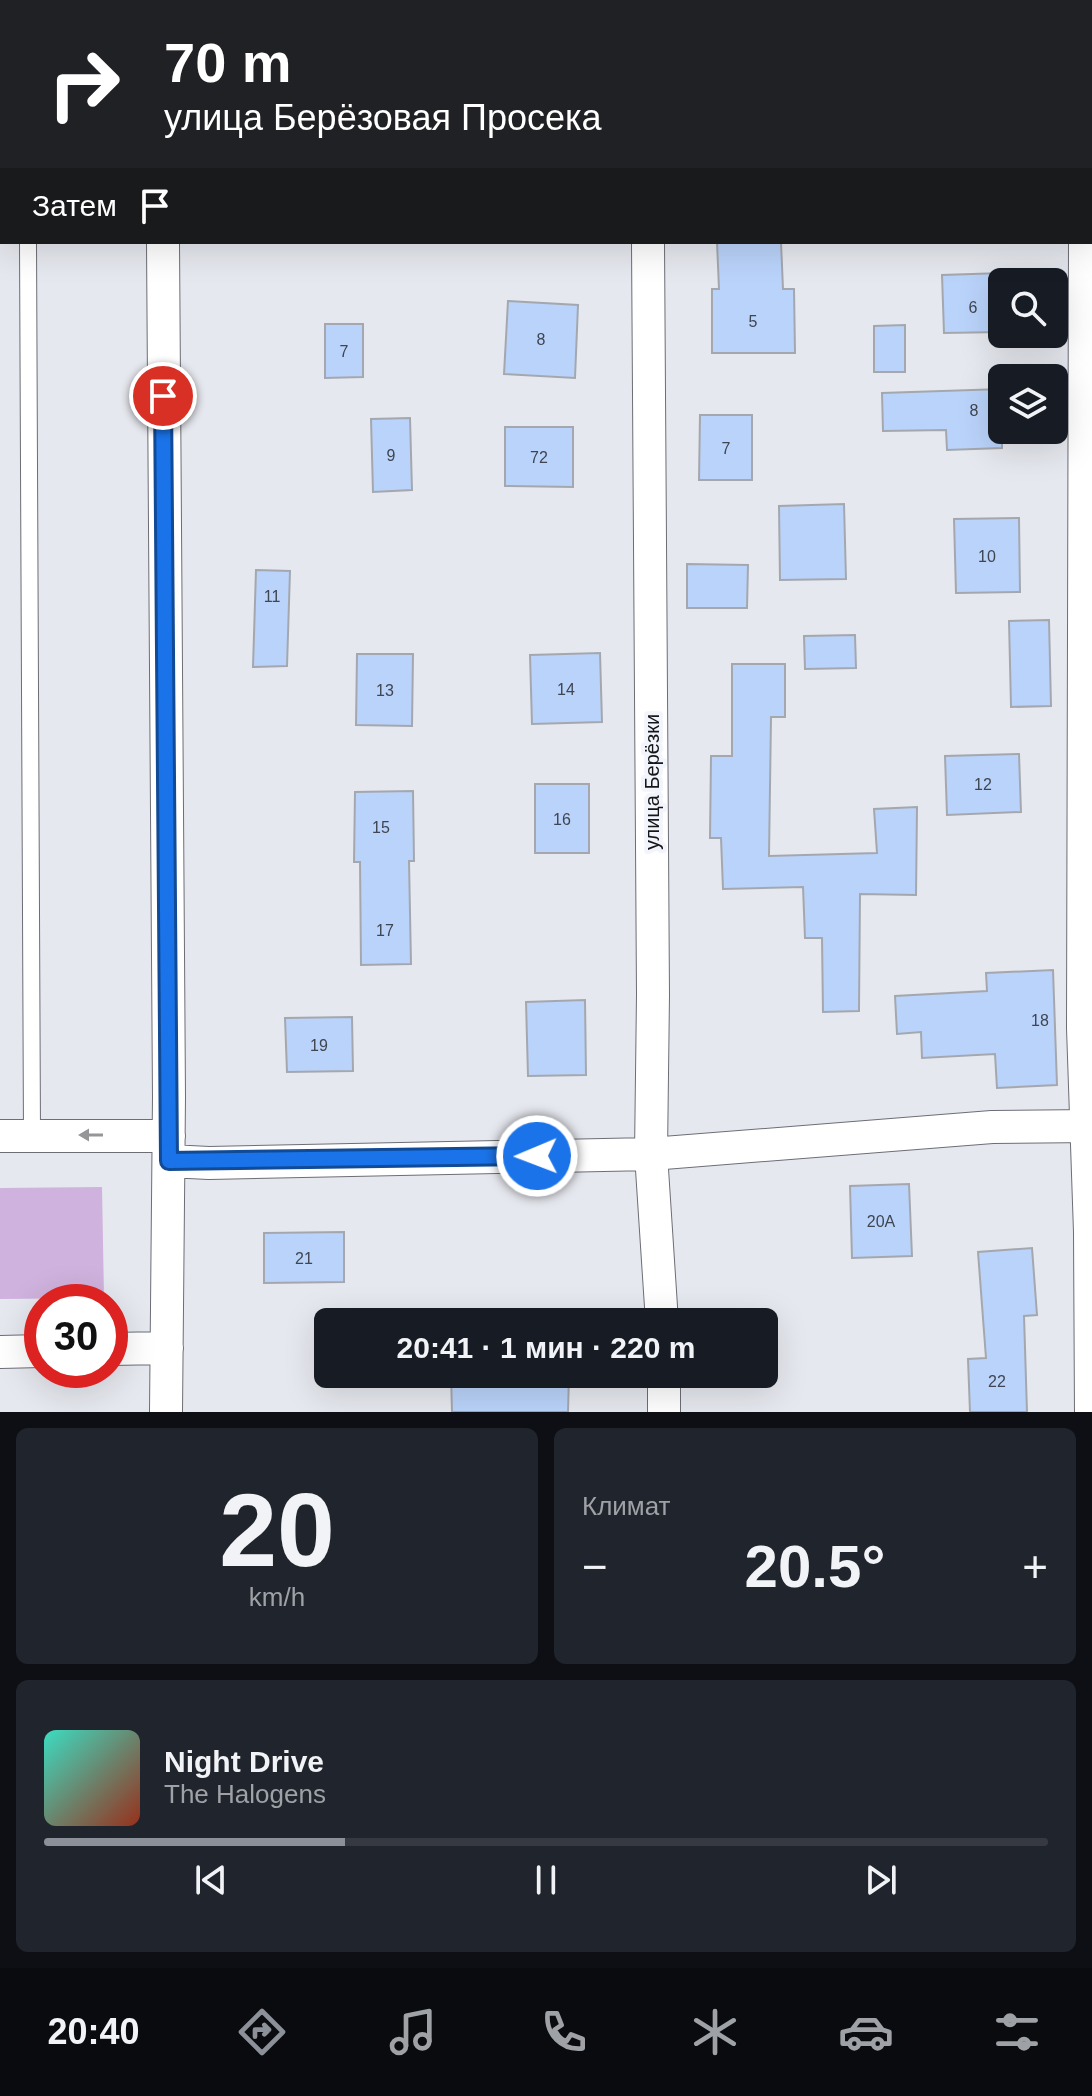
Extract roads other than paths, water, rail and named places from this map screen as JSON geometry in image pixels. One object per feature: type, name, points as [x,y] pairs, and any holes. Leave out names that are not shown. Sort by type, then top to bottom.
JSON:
[{"type":"street","points":[[163,244],[169,1148],[166,1412]]},
{"type":"street","name":"улица Берёзки","points":[[648,244],[653,995],[651,1154],[661,1308]]},
{"type":"street","points":[[1085,244],[1083,1028],[1089,1126],[1091,1412]]},
{"type":"street","points":[[0,1136],[32,1135],[169,1148],[209,1163],[651,1154],[992,1127],[1089,1126]]},
{"type":"street","points":[[128,1349],[167,1348]]},
{"type":"street","points":[[0,1352],[24,1351]]},
{"type":"street","points":[[664,1388],[664,1412]]},
{"type":"lane","points":[[28,244],[32,1135]]}]
